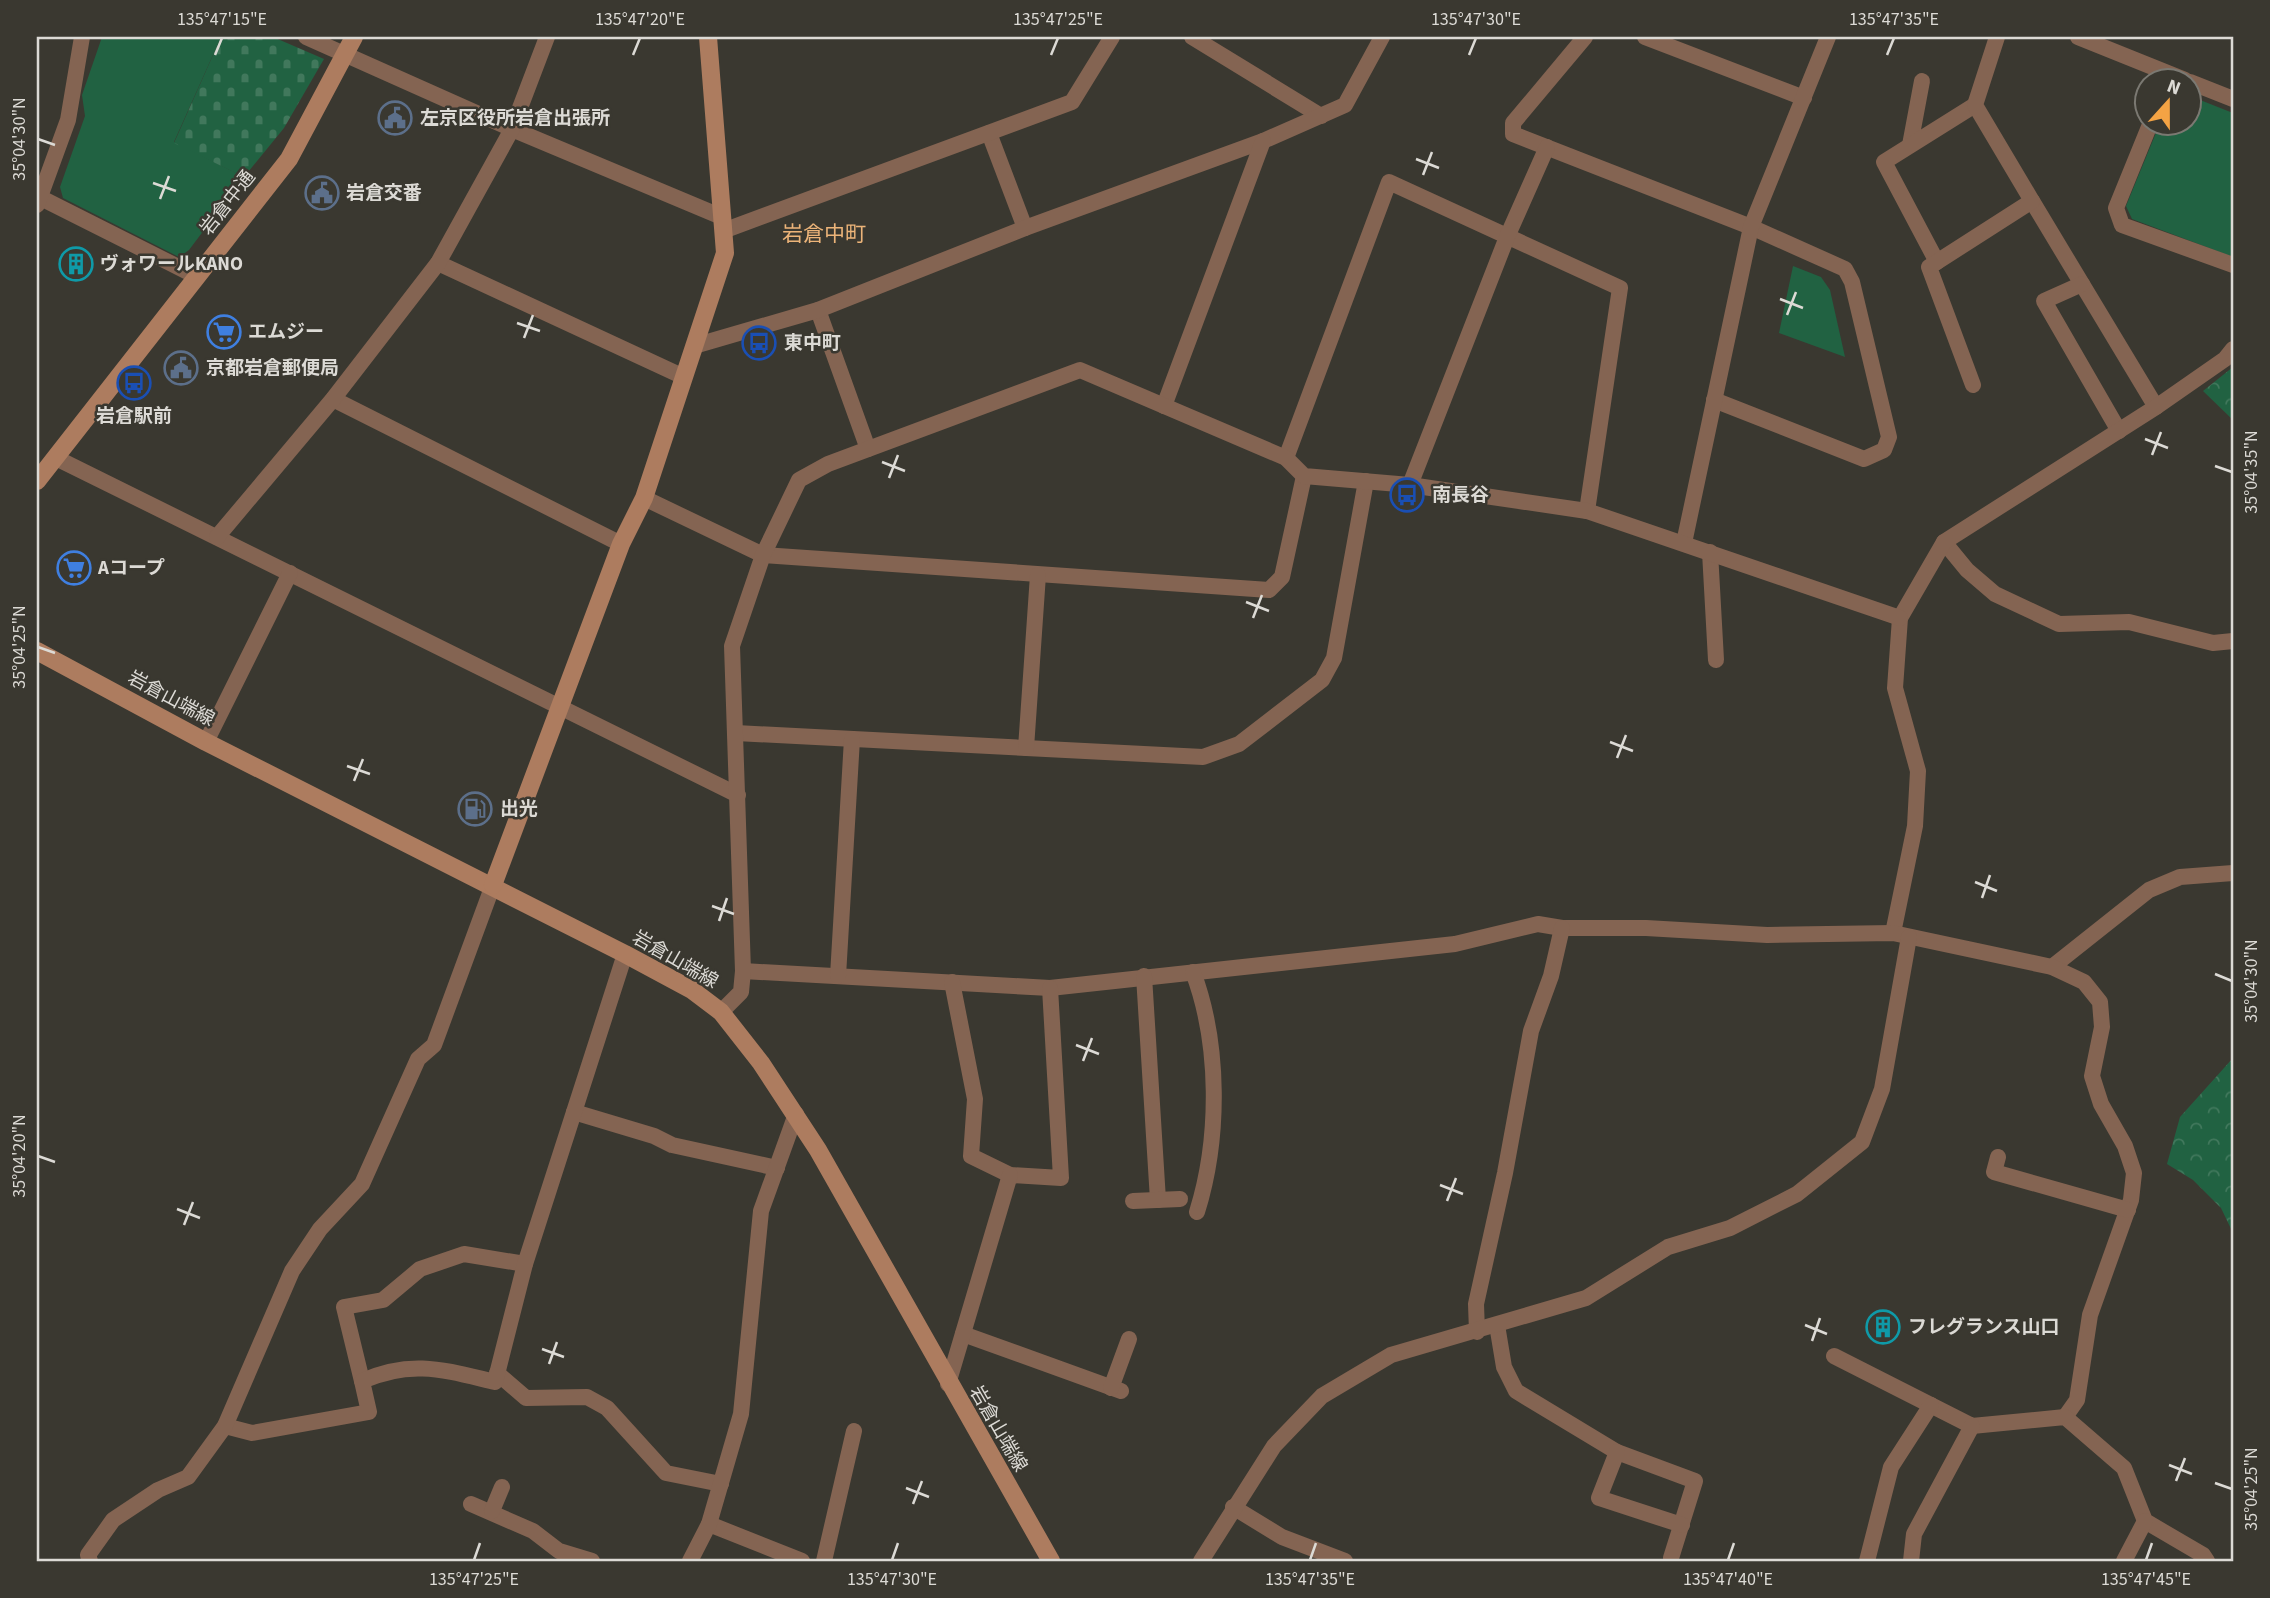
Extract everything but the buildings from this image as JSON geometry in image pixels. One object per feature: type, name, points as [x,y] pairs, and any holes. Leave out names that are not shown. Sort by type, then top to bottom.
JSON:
[{"type":"street","points":[[82,37],[68,120],[39,202],[196,276]]},
{"type":"street","points":[[306,37],[722,224],[1072,102],[1112,37]]},
{"type":"street","name":"岩倉中通","points":[[37,481],[289,159],[354,37]]},
{"type":"street","points":[[217,537],[333,399],[438,262],[512,129],[547,37]]},
{"type":"street","points":[[90,1561],[88,1555],[113,1520],[159,1490],[188,1477],[225,1426],[292,1271],[320,1229],[362,1184],[418,1059],[434,1045],[621,544],[644,498],[725,253],[708,37]]},
{"type":"street","points":[[1192,37],[1321,116]]},
{"type":"street","points":[[694,346],[818,310],[1025,228],[1263,141],[1321,116],[1345,105],[1382,37]]},
{"type":"street","points":[[1585,37],[1513,123],[1513,134],[1751,227],[1845,269],[1852,282],[1889,437],[1884,450],[1864,459],[1714,400]]},
{"type":"street","points":[[1645,37],[1804,98]]},
{"type":"street","points":[[1684,543],[1751,227],[1828,37]]},
{"type":"street","points":[[1937,262],[1884,162],[1975,105],[1997,37]]},
{"type":"street","points":[[2078,37],[2147,66]]},
{"type":"street","points":[[1910,145],[1922,81]]},
{"type":"street","points":[[2204,88],[2233,99]]},
{"type":"street","points":[[1975,105],[2156,407]]},
{"type":"street","points":[[989,133],[1025,228]]},
{"type":"street","points":[[2145,136],[2116,208],[2122,225],[2233,265]]},
{"type":"street","points":[[1164,406],[1263,141]]},
{"type":"street","points":[[1410,485],[1507,237],[1547,147]]},
{"type":"street","points":[[1286,458],[1389,182],[1620,288],[1587,511]]},
{"type":"street","points":[[1973,385],[1929,267],[2032,201]]},
{"type":"street","points":[[438,262],[684,377]]},
{"type":"street","points":[[2082,284],[2044,301],[2119,431]]},
{"type":"street","points":[[818,310],[868,449]]},
{"type":"street","points":[[1201,1561],[1274,1446],[1322,1396],[1391,1355],[1586,1298],[1668,1247],[1730,1228],[1797,1194],[1862,1142],[1882,1089],[1915,827],[1918,771],[1895,688],[1900,618],[1944,542],[2156,407],[2225,359],[2233,349]]},
{"type":"street","points":[[721,1012],[741,992],[743,971],[732,646],[763,555],[799,480],[828,464],[1080,370],[1286,458],[1304,476],[1410,485],[1587,511],[1900,618]]},
{"type":"street","points":[[333,399],[621,544]]},
{"type":"street","points":[[56,458],[738,795]]},
{"type":"street","points":[[644,498],[763,555],[1269,590],[1282,577],[1304,476]]},
{"type":"street","points":[[736,733],[1203,757],[1239,744],[1322,680],[1334,658],[1366,481]]},
{"type":"street","points":[[1944,542],[1967,570],[1995,594],[2059,624],[2129,622],[2213,643],[2233,641]]},
{"type":"street","points":[[1710,552],[1716,660]]},
{"type":"street","points":[[205,742],[290,573]]},
{"type":"street","points":[[1026,748],[1038,575]]},
{"type":"street","name":"岩倉山端線","points":[[37,651],[205,742],[493,885],[625,954],[692,990],[721,1012],[796,1114],[1051,1561]]},
{"type":"street","points":[[838,976],[852,739]]},
{"type":"street","points":[[2052,967],[2149,890],[2179,877],[2233,873]]},
{"type":"street","points":[[743,971],[1050,988],[1455,944],[1538,924],[1562,928],[1646,928],[1767,935],[1901,935],[2052,967],[2084,982],[2100,1002],[2102,1027],[2092,1076],[2101,1104],[2125,1146],[2134,1173],[2128,1210],[2090,1315],[2077,1400],[2066,1417]]},
{"type":"street","points":[[1477,1332],[1476,1304],[1505,1174],[1531,1031],[1551,976],[1562,928]]},
{"type":"street","points":[[362,1381],[389,1369],[430,1367],[495,1382],[525,1264],[625,954]]},
{"type":"street","points":[[1193,972],[1203,1000],[1211,1060],[1213,1110],[1206,1183],[1197,1212]]},
{"type":"street","points":[[1144,976],[1158,1200]]},
{"type":"street","points":[[952,982],[975,1099],[971,1156],[1010,1175],[1061,1178],[1050,988]]},
{"type":"street","points":[[574,1112],[654,1136],[672,1145],[777,1168]]},
{"type":"street","points":[[690,1561],[709,1524],[741,1414],[761,1211],[796,1114]]},
{"type":"street","points":[[1998,1157],[1994,1172],[2128,1210]]},
{"type":"street","points":[[948,1384],[1010,1175]]},
{"type":"street","points":[[1133,1201],[1180,1199]]},
{"type":"street","points":[[225,1426],[252,1433],[369,1412],[344,1307],[383,1300],[420,1269],[464,1254],[525,1264]]},
{"type":"street","points":[[1497,1325],[1504,1367],[1516,1391],[1617,1452],[1695,1481],[1671,1558]]},
{"type":"street","points":[[963,1335],[1116,1389],[1129,1339]]},
{"type":"street","points":[[1834,1356],[1972,1426],[2066,1417],[2124,1468],[2145,1521],[2203,1555],[2207,1561]]},
{"type":"street","points":[[497,1373],[526,1398],[587,1397],[607,1408],[666,1473],[721,1484]]},
{"type":"street","points":[[1867,1561],[1891,1468],[1931,1405]]},
{"type":"street","points":[[1911,1561],[1914,1534],[1972,1426]]},
{"type":"street","points":[[824,1561],[854,1431]]},
{"type":"street","points":[[1617,1452],[1599,1498],[1682,1525]]},
{"type":"street","points":[[492,1511],[502,1487]]},
{"type":"street","points":[[471,1504],[533,1531],[559,1551],[592,1561]]},
{"type":"street","points":[[1233,1507],[1283,1536],[1345,1561]]},
{"type":"street","points":[[2124,1561],[2145,1521]]},
{"type":"street","points":[[709,1524],[802,1561]]},
{"type":"green space","points":[[102,37],[221,37],[174,142],[244,177],[189,250],[179,257],[63,198],[60,187],[85,116],[82,95]]},
{"type":"green space","points":[[221,37],[273,37],[324,59],[284,128],[244,177],[174,143]]},
{"type":"green space","points":[[2204,102],[2233,113],[2233,257],[2132,219],[2126,206],[2155,136],[2204,136]]},
{"type":"green space","points":[[1793,266],[1821,277],[1830,290],[1845,357],[1779,333]]},
{"type":"green space","points":[[2233,367],[2233,420],[2203,391]]},
{"type":"green space","points":[[2233,1058],[2233,1233],[2221,1208],[2193,1180],[2167,1164],[2180,1117]]},
{"type":"place","name":"左京区役所岩倉出張所","points":[[395,118]]},
{"type":"place","name":"岩倉交番","points":[[322,193]]},
{"type":"place","name":"ヴォワールKANO","points":[[76,264]]},
{"type":"place","name":"エムジー","points":[[224,332]]},
{"type":"place","name":"東中町","points":[[759,343]]},
{"type":"place","name":"京都岩倉郵便局","points":[[181,368]]},
{"type":"place","name":"岩倉駅前","points":[[134,383]]},
{"type":"place","name":"南長谷","points":[[1407,495]]},
{"type":"place","name":"Aコープ","points":[[74,568]]},
{"type":"place","name":"出光","points":[[475,809]]},
{"type":"place","name":"フレグランス山口","points":[[1883,1327]]},
{"type":"district","name":"岩倉中町","points":[[824,234]]}]
